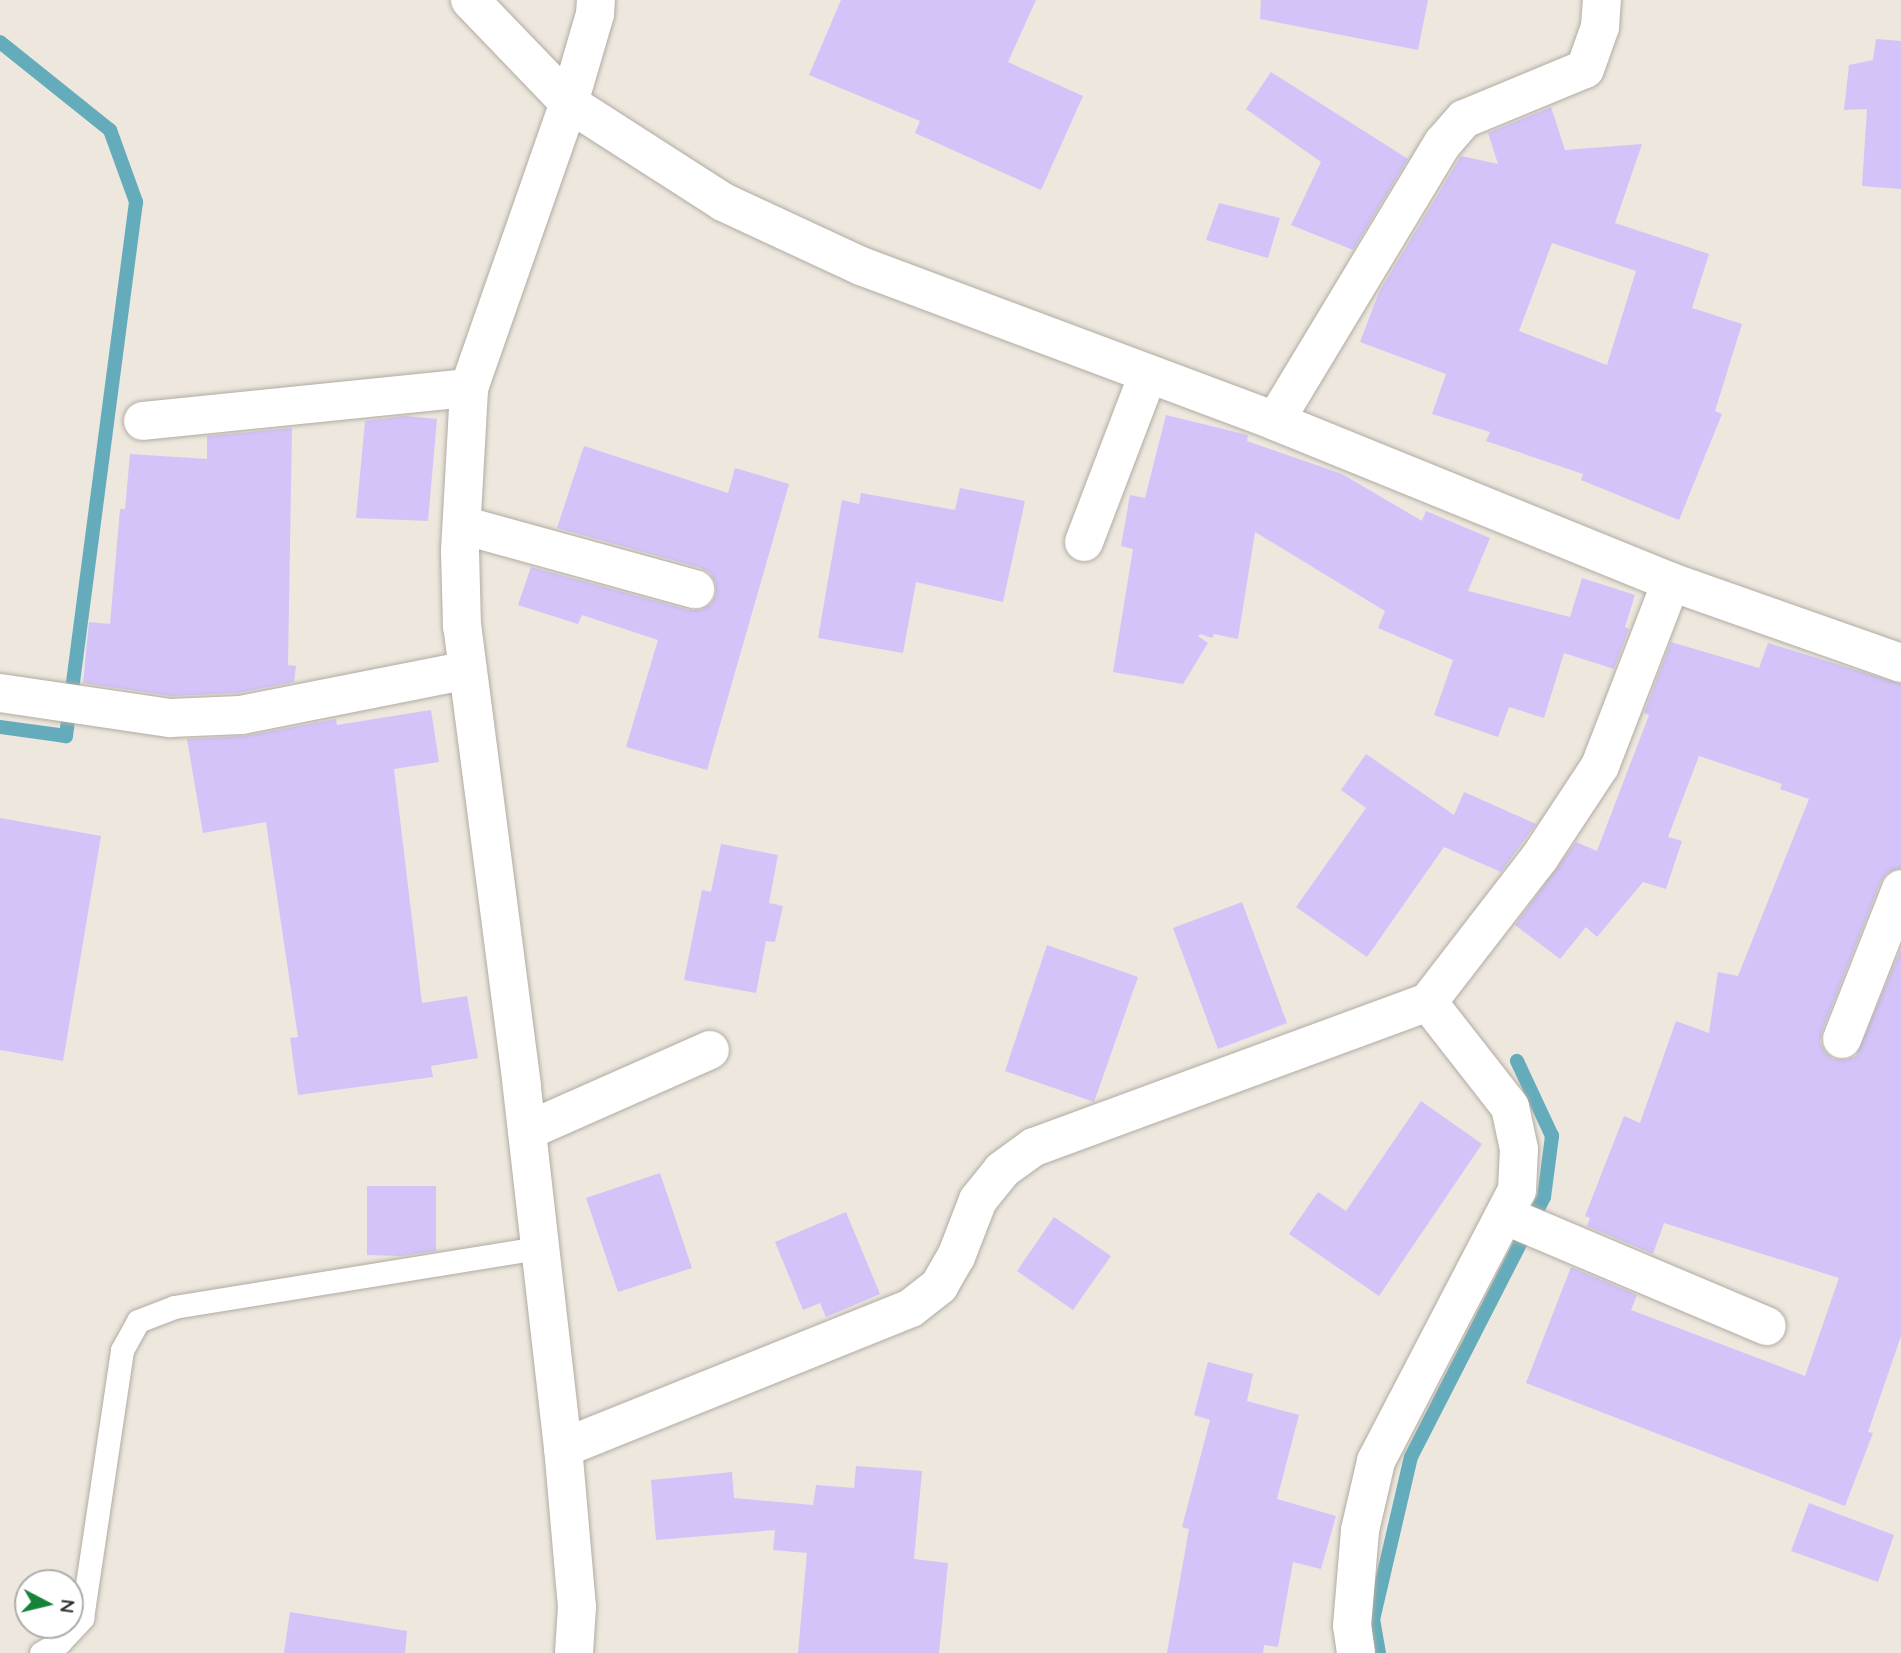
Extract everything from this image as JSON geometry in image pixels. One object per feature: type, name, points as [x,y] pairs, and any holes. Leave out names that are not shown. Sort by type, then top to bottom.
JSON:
[{"type":"street","points":[[470,0],[569,103],[723,202],[860,266],[1275,421],[1671,582],[1901,663]]},
{"type":"street","points":[[574,1653],[577,1607],[563,1447],[527,1131],[463,628],[462,526],[469,388],[569,103],[595,14],[596,0]]},
{"type":"street","points":[[1275,421],[1443,143],[1464,119],[1585,69],[1600,27],[1602,0]]},
{"type":"street","points":[[1084,542],[1148,373]]},
{"type":"street","points":[[143,421],[469,388]]},
{"type":"street","points":[[462,526],[695,589]]},
{"type":"street","points":[[563,1447],[911,1308],[939,1286],[956,1257],[978,1200],[1002,1170],[1034,1147],[1428,1002],[1540,857],[1600,766],[1671,582]]},
{"type":"street","points":[[0,692],[170,718],[240,715],[468,670]]},
{"type":"street","points":[[1842,1039],[1901,889]]},
{"type":"street","points":[[1356,1653],[1352,1626],[1360,1530],[1376,1461],[1506,1216],[1517,1190],[1519,1149],[1510,1107],[1428,1002]]},
{"type":"street","points":[[527,1131],[710,1050]]},
{"type":"street","points":[[1506,1216],[1767,1326]]},
{"type":"lane","points":[[41,1653],[60,1643],[82,1618],[122,1350],[138,1321],[174,1307],[540,1248]]},
{"type":"building","points":[[841,0],[1036,0],[1008,62],[1083,96],[1041,190],[915,133],[920,121],[809,75]]},
{"type":"building","points":[[1261,0],[1428,0],[1418,50],[1260,19]]},
{"type":"building","points":[[1876,39],[1901,41],[1901,189],[1862,186],[1867,109],[1844,110],[1849,65],[1873,60]]},
{"type":"building","points":[[1271,72],[1408,159],[1353,250],[1291,225],[1321,162],[1246,109]]},
{"type":"building","points":[[1551,107],[1565,150],[1642,144],[1615,223],[1709,254],[1692,308],[1742,324],[1715,411],[1722,414],[1679,520],[1581,480],[1583,474],[1486,441],[1490,432],[1432,414],[1446,374],[1360,342],[1379,292],[1461,156],[1498,164],[1488,133]],"holes":[[[1552,243],[1636,271],[1607,365],[1519,331]]]},
{"type":"building","points":[[1219,203],[1280,218],[1268,258],[1206,240]]},
{"type":"building","points":[[1166,415],[1248,435],[1247,441],[1342,474],[1422,521],[1426,511],[1490,538],[1468,591],[1570,617],[1582,578],[1635,595],[1625,627],[1629,629],[1614,669],[1564,653],[1544,718],[1509,707],[1498,737],[1434,715],[1453,660],[1378,628],[1385,611],[1255,532],[1238,639],[1214,634],[1212,638],[1200,634],[1198,636],[1208,643],[1183,684],[1113,672],[1133,549],[1121,546],[1130,495],[1145,498]]},
{"type":"building","points":[[405,416],[437,419],[428,521],[356,518],[365,421]]},
{"type":"building","points":[[292,428],[288,665],[296,666],[294,682],[238,693],[171,696],[83,683],[89,622],[110,624],[120,509],[125,509],[130,454],[207,459],[207,436]]},
{"type":"building","points":[[584,446],[728,493],[735,468],[789,484],[707,770],[626,747],[658,640],[582,615],[578,624],[518,605],[531,567],[689,610],[701,610],[711,604],[716,595],[716,583],[710,573],[701,568],[557,528]]},
{"type":"building","points":[[960,488],[1025,501],[1003,602],[916,582],[903,653],[818,638],[842,500],[859,504],[861,493],[955,510]]},
{"type":"building","points":[[1671,642],[1759,668],[1768,643],[1901,684],[1901,868],[1888,872],[1881,881],[1820,1042],[1825,1052],[1833,1059],[1846,1060],[1856,1056],[1901,949],[1901,1336],[1868,1432],[1873,1433],[1845,1506],[1526,1383],[1571,1267],[1637,1295],[1631,1310],[1805,1376],[1839,1278],[1664,1223],[1653,1254],[1587,1226],[1590,1218],[1585,1216],[1624,1116],[1640,1123],[1676,1021],[1709,1033],[1718,972],[1738,976],[1809,799],[1780,789],[1782,784],[1699,756],[1668,837],[1682,841],[1666,889],[1643,882],[1597,937],[1586,927],[1560,959],[1515,925],[1576,842],[1597,851],[1649,715],[1644,713]]},
{"type":"building","points":[[431,710],[439,762],[394,769],[422,1003],[467,996],[478,1058],[431,1066],[433,1077],[298,1095],[290,1038],[298,1037],[266,822],[203,833],[187,739],[245,736],[336,719],[337,725]]},
{"type":"building","points":[[1366,754],[1454,815],[1464,792],[1536,824],[1501,872],[1444,847],[1367,957],[1296,907],[1366,808],[1341,790]]},
{"type":"building","points":[[0,818],[101,836],[63,1061],[0,1050]]},
{"type":"building","points":[[721,844],[778,855],[769,903],[783,906],[775,942],[766,941],[756,993],[684,980],[702,890],[711,892]]},
{"type":"building","points":[[1242,902],[1287,1023],[1218,1049],[1173,928]]},
{"type":"building","points":[[1047,945],[1138,977],[1094,1102],[1005,1071]]},
{"type":"building","points":[[1421,1101],[1482,1144],[1379,1296],[1289,1234],[1318,1192],[1346,1211]]},
{"type":"building","points":[[660,1173],[692,1268],[618,1292],[586,1198]]},
{"type":"building","points":[[367,1186],[436,1186],[436,1251],[401,1256],[367,1255]]},
{"type":"building","points":[[846,1212],[880,1294],[826,1317],[820,1303],[803,1310],[775,1242]]},
{"type":"building","points":[[1054,1217],[1111,1256],[1073,1310],[1017,1271]]},
{"type":"building","points":[[1208,1362],[1253,1374],[1247,1401],[1299,1415],[1277,1499],[1336,1516],[1321,1569],[1293,1562],[1278,1647],[1264,1645],[1263,1653],[1167,1653],[1189,1529],[1182,1527],[1210,1420],[1194,1415]]},
{"type":"building","points":[[856,1466],[922,1471],[914,1559],[948,1563],[939,1653],[798,1653],[807,1553],[773,1550],[775,1530],[656,1540],[651,1480],[732,1472],[734,1498],[813,1505],[816,1485],[854,1488]]},
{"type":"building","points":[[1809,1503],[1894,1535],[1878,1582],[1791,1551]]},
{"type":"building","points":[[290,1612],[407,1631],[405,1653],[284,1653]]},
{"type":"waterway","points":[[0,42],[110,130],[136,202],[66,736],[0,727]]},
{"type":"waterway","points":[[1379,1653],[1373,1620],[1411,1457],[1544,1197],[1552,1136],[1517,1061]]}]
